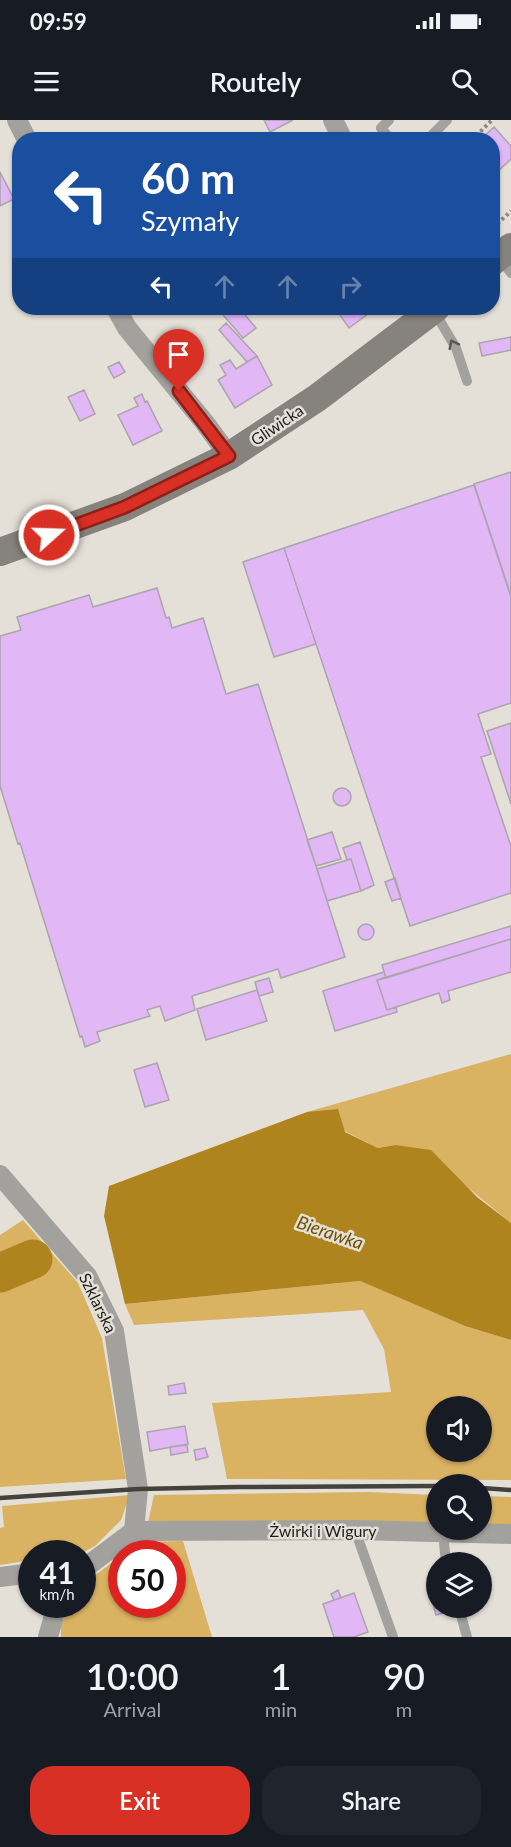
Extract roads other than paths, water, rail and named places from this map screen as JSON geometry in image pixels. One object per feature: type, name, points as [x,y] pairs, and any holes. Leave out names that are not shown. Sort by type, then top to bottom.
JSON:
[{"type":"main road","name":"Gliwicka","points":[[0,552],[125,507],[229,456],[317,398],[425,315]]},
{"type":"street","points":[[120,315],[127,328],[229,456]]},
{"type":"street","name":"Szklarska","points":[[0,1175],[87,1276],[114,1331],[138,1490],[134,1530]]},
{"type":"street","points":[[96,1559],[134,1530]]},
{"type":"street","name":"Żwirki i Wigury","points":[[134,1530],[426,1532]]},
{"type":"street","name":"Żwirki i Wigury","points":[[492,1533],[511,1534]]},
{"type":"street","points":[[0,1577],[18,1575]]},
{"type":"street","points":[[48,1637],[53,1618]]},
{"type":"lane","points":[[384,132],[381,128],[389,120]]},
{"type":"lane","points":[[435,132],[447,120]]},
{"type":"lane","points":[[438,315],[456,348],[467,381]]},
{"type":"lane","points":[[355,1530],[393,1637]]},
{"type":"lane","points":[[462,1618],[467,1637]]},
{"type":"water","points":[[338,1109],[345,1132],[378,1148],[395,1145],[431,1150],[477,1197],[511,1223],[511,1340],[465,1326],[360,1281],[125,1304],[104,1216],[109,1186],[307,1112]]},
{"type":"waterway","name":"Bierawka","points":[[0,1273],[33,1259]]},
{"type":"railway","points":[[0,1498],[138,1489],[426,1486]]},
{"type":"railway","points":[[492,1489],[511,1490]]}]
